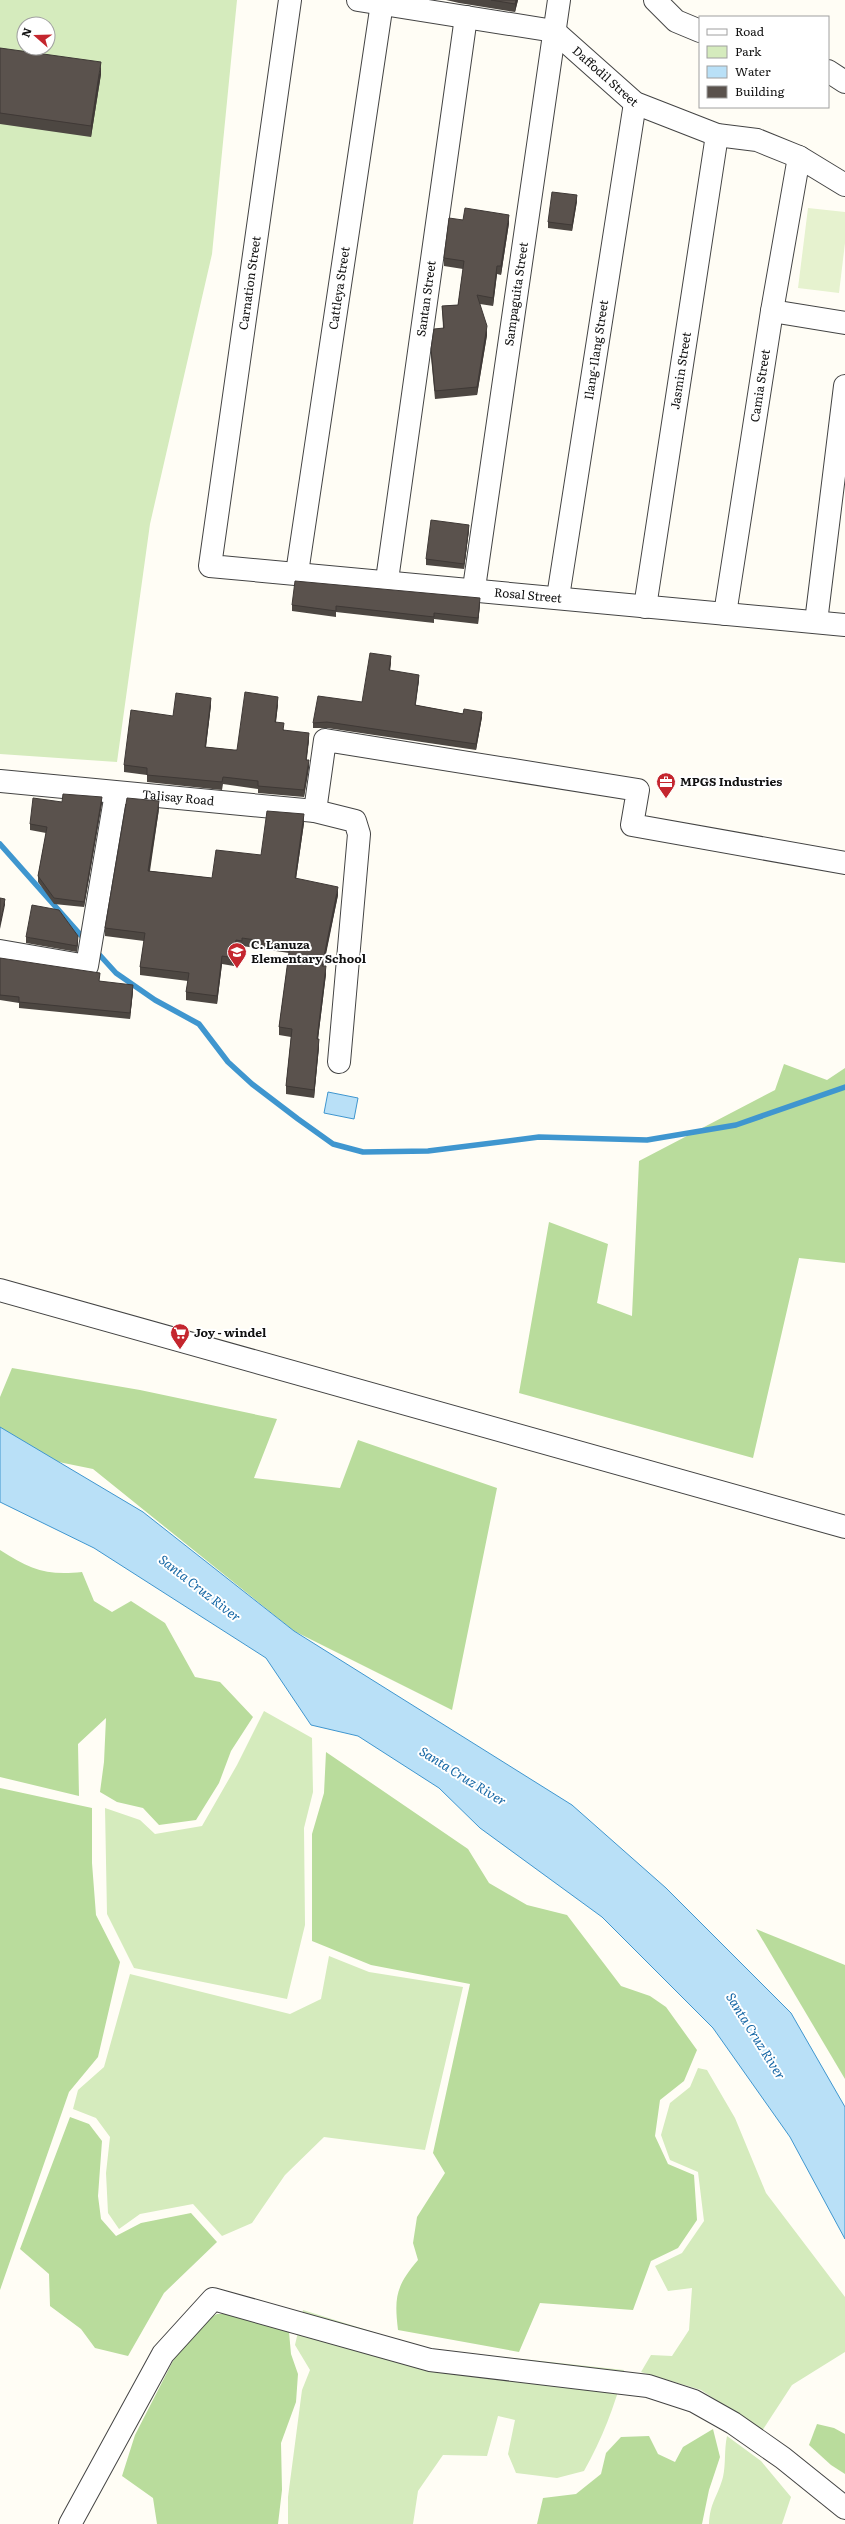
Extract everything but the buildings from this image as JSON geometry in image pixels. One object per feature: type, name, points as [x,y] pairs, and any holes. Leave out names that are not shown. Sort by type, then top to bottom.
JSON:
[{"type":"street","name":"Carnation Street","points":[[210,566],[290,0]]},
{"type":"street","points":[[358,0],[554,30]]},
{"type":"street","name":"Sampaguita Street","points":[[474,588],[559,0]]},
{"type":"street","points":[[655,0],[676,21],[699,31]]},
{"type":"street","name":"Cattleya Street","points":[[297,574],[382,3]]},
{"type":"street","name":"Santan Street","points":[[387,580],[466,17]]},
{"type":"street","name":"Daffodil Street","points":[[554,30],[635,103],[717,135],[757,140],[799,157],[845,185]]},
{"type":"street","points":[[829,72],[845,82]]},
{"type":"street","name":"Ilang-Ilang Street","points":[[558,597],[635,103]]},
{"type":"street","name":"Jasmin Street","points":[[645,607],[717,135]]},
{"type":"street","name":"Camia Street","points":[[725,614],[772,311],[799,157]]},
{"type":"street","points":[[772,311],[845,323]]},
{"type":"street","points":[[816,622],[845,386]]},
{"type":"street","name":"Rosal Street","points":[[210,566],[474,588],[645,607],[845,625]]},
{"type":"street","points":[[315,811],[325,740],[638,790],[632,825],[845,863]]},
{"type":"street","name":"Talisay Road","points":[[0,781],[315,811],[354,821],[359,834],[339,1062]]},
{"type":"street","points":[[0,951],[87,966],[116,793]]},
{"type":"street","points":[[0,1290],[845,1527]]},
{"type":"street","points":[[70,2524],[163,2354],[213,2299],[430,2360],[648,2386],[694,2401],[733,2423],[783,2458],[845,2508]]},
{"type":"green space","points":[[0,0],[237,0],[212,254],[150,524],[117,762],[0,754]]},
{"type":"green space","points":[[808,208],[845,212],[845,243],[839,293],[798,288]]},
{"type":"green space","points":[[784,1064],[827,1080],[845,1068],[845,1263],[799,1258],[753,1458],[519,1393],[549,1222],[608,1244],[597,1303],[632,1316],[639,1161],[775,1090]]},
{"type":"green space","points":[[12,1368],[140,1390],[277,1419],[254,1478],[340,1488],[358,1440],[497,1488],[452,1710],[294,1631],[93,1469],[0,1450],[0,1397]]},
{"type":"green space","points":[[0,1550],[20,1562],[39,1570],[58,1573],[82,1572],[94,1601],[112,1612],[131,1601],[165,1623],[195,1677],[220,1682],[253,1717],[231,1751],[219,1783],[196,1820],[159,1825],[143,1808],[117,1802],[100,1792],[104,1762],[106,1718],[78,1744],[79,1796],[0,1777]]},
{"type":"green space","points":[[264,1711],[312,1738],[313,1792],[304,1828],[305,1925],[287,1999],[134,1968],[107,1914],[105,1808],[140,1820],[155,1834],[202,1826],[237,1765]]},
{"type":"green space","points":[[326,1752],[468,1849],[489,1883],[527,1905],[567,1915],[621,1986],[650,1996],[666,2007],[697,2050],[684,2081],[660,2100],[655,2136],[668,2164],[694,2175],[697,2220],[678,2248],[651,2261],[633,2310],[540,2303],[519,2352],[398,2330],[396,2309],[398,2292],[405,2277],[418,2260],[413,2243],[417,2217],[445,2173],[433,2153],[470,1984],[371,1965],[312,1941],[312,1834],[324,1793]]},
{"type":"green space","points":[[0,1788],[92,1808],[92,1863],[96,1915],[120,1962],[98,2057],[69,2092],[0,2290]]},
{"type":"green space","points":[[756,1929],[845,1965],[845,2079]]},
{"type":"green space","points":[[329,1956],[369,1972],[463,1987],[425,2150],[324,2137],[285,2175],[252,2223],[222,2236],[193,2204],[140,2214],[119,2229],[108,2213],[106,2173],[110,2137],[96,2118],[73,2109],[78,2090],[104,2067],[130,1974],[290,2014],[321,1999]]},
{"type":"green space","points":[[698,2068],[707,2070],[735,2118],[766,2193],[845,2297],[845,2352],[792,2385],[762,2431],[701,2390],[641,2372],[651,2355],[672,2356],[689,2330],[692,2288],[668,2291],[655,2266],[682,2253],[704,2221],[698,2172],[670,2160],[661,2135],[670,2103],[690,2087]]},
{"type":"green space","points":[[70,2117],[89,2124],[102,2141],[98,2196],[101,2219],[116,2236],[141,2223],[191,2213],[217,2242],[164,2293],[128,2356],[95,2348],[81,2329],[50,2306],[49,2274],[20,2249]]},
{"type":"green space","points":[[303,2310],[428,2349],[624,2370],[607,2422],[597,2447],[584,2471],[557,2478],[516,2473],[508,2454],[515,2420],[498,2416],[487,2456],[443,2455],[418,2491],[413,2524],[288,2524],[288,2497],[302,2390],[310,2370],[295,2345]]},
{"type":"green space","points":[[217,2314],[233,2314],[289,2332],[291,2354],[298,2374],[296,2402],[281,2443],[282,2490],[278,2524],[157,2524],[153,2498],[122,2476],[135,2435],[174,2359],[196,2326]]},
{"type":"green space","points":[[817,2424],[834,2428],[845,2434],[845,2474],[831,2465],[809,2445]]},
{"type":"green space","points":[[713,2429],[720,2457],[709,2490],[702,2524],[537,2524],[543,2498],[576,2494],[601,2474],[606,2453],[621,2437],[649,2436],[658,2454],[675,2462],[683,2447]]},
{"type":"green space","points":[[727,2436],[761,2461],[791,2497],[782,2524],[709,2524],[711,2510],[723,2477]]},
{"type":"water","points":[[328,1092],[358,1098],[354,1119],[324,1113]]},
{"type":"water","name":"Santa Cruz River","points":[[0,1427],[143,1512],[294,1631],[572,1805],[666,1888],[791,2013],[845,2107],[845,2239],[790,2137],[713,2028],[602,1917],[480,1828],[439,1788],[358,1736],[311,1725],[266,1658],[94,1548],[0,1502]]},
{"type":"waterway","points":[[0,844],[86,941]]},
{"type":"waterway","points":[[96,951],[116,973],[155,1000],[199,1024],[228,1062],[252,1084],[298,1119],[333,1144],[363,1152],[428,1151],[539,1137],[647,1140],[736,1125],[845,1087]]},
{"type":"place","name":"MPGS Industries","points":[[666,799]]},
{"type":"place","name":"C. Lanuza Elementary School","points":[[237,969]]},
{"type":"place","name":"Joy - windel","points":[[180,1350]]}]
